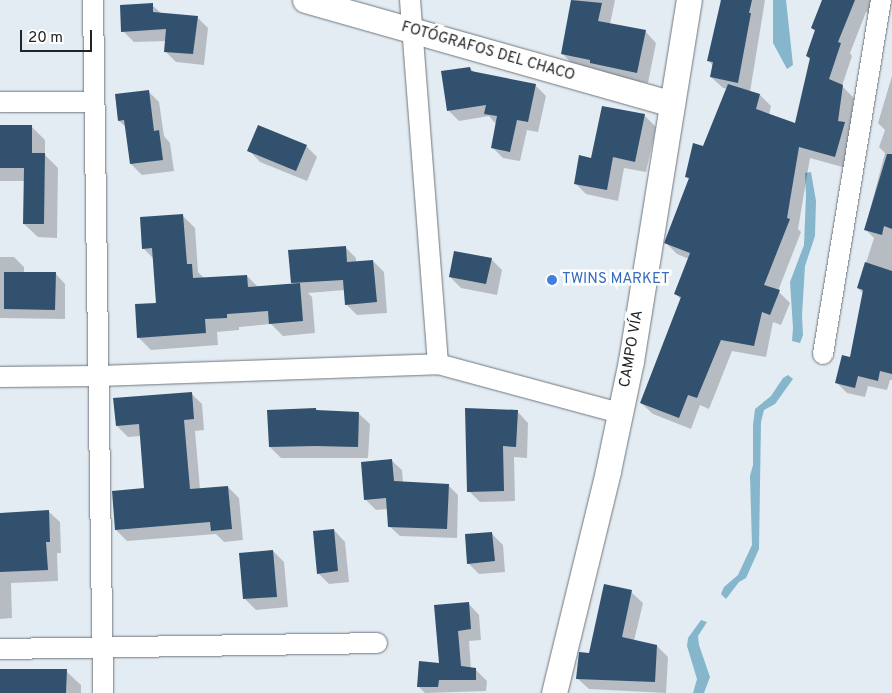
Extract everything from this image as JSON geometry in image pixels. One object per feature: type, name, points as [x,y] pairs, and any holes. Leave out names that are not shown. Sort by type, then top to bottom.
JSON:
[{"type":"street","points":[[93,0],[102,693]]},
{"type":"street","name":"FOTÓGRAFOS DEL CHACO","points":[[305,0],[670,103]]},
{"type":"street","points":[[410,0],[438,364]]},
{"type":"street","name":"CAMPO VÍA","points":[[554,693],[620,413],[649,252],[670,103],[689,0]]},
{"type":"street","points":[[823,354],[881,0]]},
{"type":"street","points":[[0,102],[93,102]]},
{"type":"street","points":[[0,377],[99,376],[438,364],[620,413]]},
{"type":"street","points":[[0,649],[378,643]]},
{"type":"water","points":[[773,0],[786,0],[793,65],[787,69],[773,43]]},
{"type":"water","points":[[811,172],[816,201],[815,236],[805,266],[802,315],[803,335],[800,343],[792,341],[790,282],[804,245],[805,173]]},
{"type":"water","points":[[788,375],[793,379],[775,404],[764,410],[761,422],[759,549],[746,578],[739,582],[726,599],[721,594],[724,587],[738,575],[752,545],[750,476],[753,465],[755,409],[771,396],[783,378]]},
{"type":"water","points":[[701,620],[707,622],[698,636],[699,645],[710,677],[704,693],[693,693],[697,679],[687,646],[688,638]]},
{"type":"building","points":[[571,0],[602,3],[598,21],[646,30],[637,73],[590,63],[590,60],[561,54]]},
{"type":"building","points":[[721,0],[752,0],[738,83],[710,77],[713,62],[707,61]]},
{"type":"building","points":[[822,0],[855,0],[838,42],[841,43],[829,79],[843,85],[838,121],[845,122],[835,157],[799,147],[787,218],[790,219],[764,285],[780,290],[770,315],[762,312],[754,346],[721,340],[697,398],[688,395],[679,418],[640,403],[681,297],[674,294],[690,253],[664,243],[689,178],[685,177],[693,143],[703,146],[728,84],[760,94],[756,109],[795,123],[810,58],[806,56],[815,30],[811,28]]},
{"type":"building","points":[[153,3],[153,12],[198,16],[193,54],[164,52],[166,29],[121,32],[120,5]]},
{"type":"building","points":[[470,67],[471,71],[536,84],[528,122],[517,120],[510,152],[491,148],[497,116],[484,114],[486,105],[447,111],[441,71]]},
{"type":"building","points":[[149,90],[154,131],[159,130],[163,160],[130,164],[124,120],[118,121],[115,94]]},
{"type":"building","points":[[602,106],[645,114],[635,162],[613,157],[607,190],[574,184],[579,155],[591,158]]},
{"type":"building","points":[[0,125],[32,125],[32,153],[45,153],[44,224],[23,224],[24,168],[0,168]]},
{"type":"building","points":[[258,125],[307,145],[296,171],[247,151]]},
{"type":"building","points":[[887,154],[892,154],[892,229],[884,226],[882,235],[864,230]]},
{"type":"building","points":[[183,214],[187,264],[192,264],[193,278],[247,275],[248,287],[300,283],[303,321],[269,324],[268,311],[227,314],[227,318],[205,319],[206,333],[137,338],[135,304],[156,303],[152,248],[142,249],[140,217]]},
{"type":"building","points":[[346,246],[347,262],[373,260],[377,302],[345,305],[343,280],[291,283],[288,250]]},
{"type":"building","points":[[454,251],[492,258],[486,284],[449,277]]},
{"type":"building","points":[[865,262],[892,271],[892,374],[880,371],[878,381],[858,376],[855,388],[835,383],[842,355],[850,357],[863,290],[857,288]]},
{"type":"building","points":[[4,272],[56,272],[55,310],[4,309]]},
{"type":"building","points":[[192,392],[194,419],[184,420],[190,489],[228,486],[232,529],[211,531],[210,522],[115,530],[112,491],[144,488],[139,424],[116,426],[113,398]]},
{"type":"building","points":[[316,408],[316,410],[359,412],[358,447],[269,447],[267,410]]},
{"type":"building","points":[[465,408],[518,410],[516,447],[503,446],[504,491],[467,492]]},
{"type":"building","points":[[392,459],[394,481],[449,484],[447,529],[388,527],[386,498],[364,500],[361,462]]},
{"type":"building","points":[[49,510],[50,542],[46,542],[48,570],[0,572],[0,513]]},
{"type":"building","points":[[334,529],[338,571],[317,574],[313,531]]},
{"type":"building","points":[[492,532],[495,561],[467,564],[465,534]]},
{"type":"building","points":[[273,550],[277,597],[243,599],[239,553]]},
{"type":"building","points":[[604,584],[632,590],[622,637],[657,645],[655,682],[576,679],[579,652],[589,653]]},
{"type":"building","points":[[469,602],[471,629],[458,631],[461,666],[476,668],[476,680],[439,680],[438,687],[417,687],[419,661],[439,663],[434,605]]},
{"type":"building","points":[[0,669],[67,669],[66,693],[0,693]]},
{"type":"place","name":"TWINS MARKET","points":[[552,280]]}]
